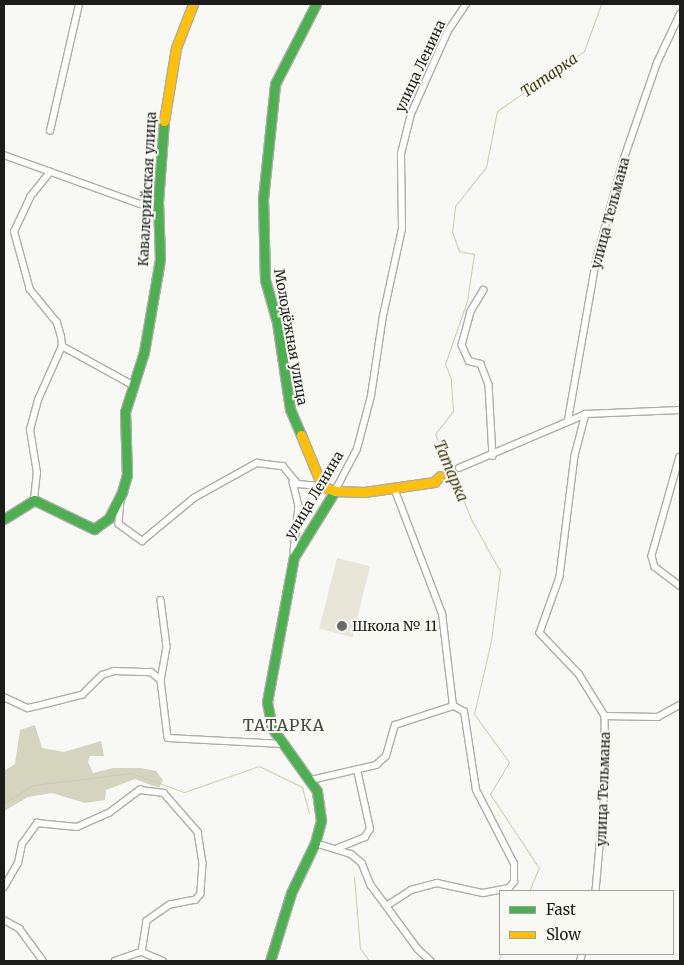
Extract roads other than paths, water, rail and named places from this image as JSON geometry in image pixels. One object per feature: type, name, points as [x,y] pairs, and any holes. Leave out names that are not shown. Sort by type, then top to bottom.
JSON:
[{"type":"street","points":[[50,131],[79,4]]},
{"type":"street","name":"Кавалерийская улица","points":[[34,500],[83,527],[94,529],[109,518],[122,492],[127,475],[125,412],[144,352],[160,259],[158,202],[166,95],[176,48],[193,4]]},
{"type":"street","name":"Молодёжная улица","points":[[316,4],[305,19],[276,84],[263,199],[265,280],[276,322],[290,409],[322,486]]},
{"type":"street","name":"улица Ленина","points":[[270,961],[291,893],[315,844],[321,808],[311,780],[283,744],[267,717],[267,702],[294,557],[335,491],[357,449],[371,396],[383,316],[402,229],[401,154],[411,114],[448,31],[466,4]]},
{"type":"street","name":"улица Тельмана","points":[[568,420],[596,261],[622,164],[657,64],[680,14]]},
{"type":"street","points":[[4,155],[140,204],[158,202]]},
{"type":"street","points":[[4,520],[16,508],[34,500],[37,473],[30,430],[33,415],[62,346],[57,323],[30,290],[14,232],[30,197],[50,172]]},
{"type":"street","points":[[484,290],[471,312],[462,345],[470,361],[481,364],[489,385],[493,456]]},
{"type":"street","points":[[62,346],[133,385]]},
{"type":"street","points":[[459,468],[493,456],[568,420],[586,414],[680,410]]},
{"type":"street","name":"улица Тельмана","points":[[586,414],[575,456],[560,577],[540,632],[580,674],[605,716],[606,780],[596,890]]},
{"type":"street","points":[[680,457],[652,556],[655,566],[680,586]]},
{"type":"street","points":[[122,492],[119,524],[142,541],[194,498],[247,466],[276,464],[288,470],[299,506],[294,557]]},
{"type":"street","points":[[293,482],[322,486],[335,491],[394,488],[434,482],[440,476]]},
{"type":"street","points":[[394,488],[442,614],[454,706]]},
{"type":"street","points":[[162,600],[167,647],[161,680],[168,738],[283,744]]},
{"type":"street","points":[[4,697],[28,708],[82,696],[102,675],[114,670],[150,672],[161,680]]},
{"type":"street","points":[[605,716],[658,717],[680,705]]},
{"type":"street","points":[[311,780],[357,770],[383,760],[395,725],[454,706],[464,712],[476,790],[514,864],[514,882],[509,888],[483,893],[431,884],[412,890],[388,905]]},
{"type":"street","points":[[338,848],[366,837],[370,829],[357,770]]},
{"type":"street","points":[[4,887],[18,863],[22,844],[37,823],[77,827],[109,813],[140,790],[164,793],[198,832],[202,889],[196,900],[170,906],[147,921],[142,952]]},
{"type":"street","points":[[315,844],[338,848],[362,863],[372,885],[388,905],[418,950],[431,961]]},
{"type":"street","points":[[4,920],[20,929],[42,961]]},
{"type":"street","points":[[116,961],[142,952],[163,961]]},
{"type":"waterway","name":"Татарка","points":[[529,890],[539,868],[490,794],[509,762],[474,714],[491,641],[500,571],[472,521],[435,434],[453,411],[451,379],[445,364],[467,301],[474,254],[459,251],[452,232],[455,206],[486,167],[497,111],[584,51],[601,4]]},
{"type":"waterway","points":[[4,803],[33,785],[131,773],[184,792],[259,766],[302,787],[309,813]]},
{"type":"waterway","points":[[354,877],[360,948],[369,961]]},
{"type":"waterway","name":"Татарка","points":[[498,961],[501,955]]},
{"type":"place","name":"Школа № 11","points":[[342,626]]},
{"type":"district","name":"ТАТАРКА","points":[[284,725]]}]
